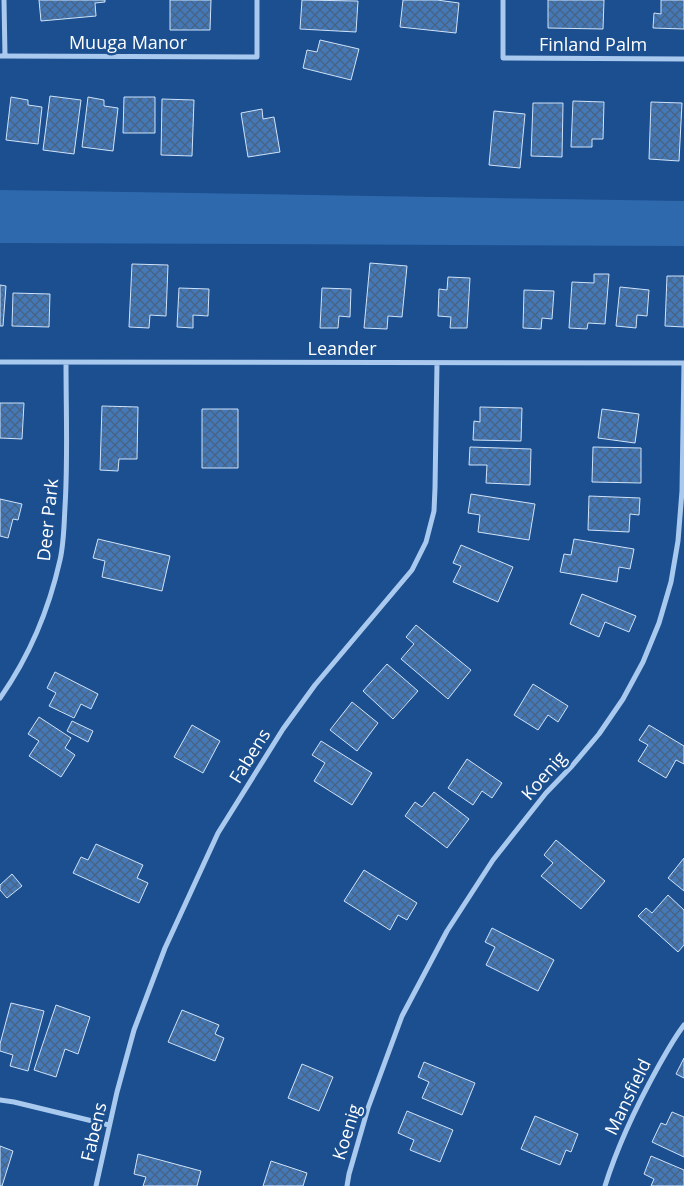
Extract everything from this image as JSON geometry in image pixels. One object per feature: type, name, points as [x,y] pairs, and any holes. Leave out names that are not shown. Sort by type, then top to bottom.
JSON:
[{"type":"street","points":[[3,56],[4,0]]},
{"type":"street","name":"Muuga Manor","points":[[3,56],[257,57],[257,0]]},
{"type":"street","name":"Finland Palm","points":[[503,0],[503,58],[684,59]]},
{"type":"street","name":"Leander","points":[[0,362],[684,363]]},
{"type":"street","name":"Deer Park","points":[[0,698],[28,652],[44,616],[60,558],[67,478],[66,362]]},
{"type":"street","name":"Fabens","points":[[96,1186],[117,1092],[134,1030],[165,948],[218,833],[282,729],[315,685],[412,570],[426,542],[434,511],[436,488],[437,363]]},
{"type":"street","name":"Koenig","points":[[347,1186],[368,1108],[402,1016],[447,931],[493,860],[546,794],[599,734],[623,699],[643,662],[659,623],[671,582],[678,541],[682,491],[684,363]]},
{"type":"street","name":"Mansfield","points":[[605,1186],[612,1163],[640,1098],[684,1024]]},
{"type":"street","points":[[0,1100],[109,1125]]},
{"type":"shaded area","points":[[0,190],[684,201],[684,246],[0,243]]},
{"type":"building","points":[[39,0],[105,0],[105,2],[95,3],[96,16],[41,21]]},
{"type":"building","points":[[170,0],[211,0],[210,30],[170,30]]},
{"type":"building","points":[[302,0],[358,1],[356,32],[300,29]]},
{"type":"building","points":[[403,0],[437,0],[459,3],[456,33],[400,27]]},
{"type":"building","points":[[548,0],[604,0],[603,29],[548,28]]},
{"type":"building","points":[[661,0],[684,0],[684,29],[653,28],[654,13],[661,14]]},
{"type":"building","points":[[320,40],[359,49],[351,80],[303,68],[307,50],[317,52]]},
{"type":"building","points":[[50,96],[81,100],[74,154],[43,150]]},
{"type":"building","points":[[11,97],[28,100],[28,105],[42,107],[38,144],[6,140]]},
{"type":"building","points":[[88,97],[104,100],[104,106],[118,108],[113,151],[82,147]]},
{"type":"building","points":[[124,97],[155,97],[155,133],[123,133]]},
{"type":"building","points":[[162,99],[194,100],[192,156],[161,155]]},
{"type":"building","points":[[573,101],[604,102],[603,139],[592,139],[592,147],[571,147]]},
{"type":"building","points":[[651,102],[682,103],[679,161],[649,159]]},
{"type":"building","points":[[533,103],[563,103],[562,157],[531,156]]},
{"type":"building","points":[[262,109],[263,119],[274,117],[280,152],[248,157],[241,113]]},
{"type":"building","points":[[494,111],[525,114],[520,168],[489,165]]},
{"type":"building","points":[[370,263],[407,266],[402,317],[388,316],[387,329],[364,328]]},
{"type":"building","points":[[132,264],[168,265],[166,316],[150,315],[149,328],[129,327]]},
{"type":"building","points":[[594,274],[609,274],[605,324],[588,323],[587,329],[569,328],[572,282],[594,283]]},
{"type":"building","points":[[667,276],[684,276],[684,327],[665,326]]},
{"type":"building","points":[[448,277],[470,278],[467,328],[450,328],[451,317],[438,316],[439,289],[447,290]]},
{"type":"building","points":[[0,285],[6,286],[3,326],[0,326]]},
{"type":"building","points":[[620,287],[649,290],[647,316],[637,315],[636,328],[616,326]]},
{"type":"building","points":[[179,288],[209,289],[208,316],[193,315],[193,328],[177,327]]},
{"type":"building","points":[[322,288],[351,289],[350,317],[339,316],[338,328],[320,328]]},
{"type":"building","points":[[524,290],[554,291],[552,319],[542,318],[541,329],[523,328]]},
{"type":"building","points":[[13,293],[50,294],[49,327],[12,326]]},
{"type":"building","points":[[0,403],[24,403],[22,439],[0,438]]},
{"type":"building","points":[[102,406],[138,407],[137,459],[119,459],[118,471],[100,470]]},
{"type":"building","points":[[480,407],[522,408],[521,441],[473,440],[474,421],[480,422]]},
{"type":"building","points":[[202,409],[238,409],[238,468],[202,468]]},
{"type":"building","points":[[602,409],[639,414],[635,443],[598,438]]},
{"type":"building","points":[[470,447],[531,449],[530,485],[486,483],[487,465],[469,465]]},
{"type":"building","points":[[593,447],[641,448],[641,483],[592,482]]},
{"type":"building","points":[[471,494],[535,504],[529,540],[478,532],[480,515],[468,513]]},
{"type":"building","points":[[589,496],[640,498],[639,515],[630,514],[629,532],[588,530]]},
{"type":"building","points":[[0,499],[22,504],[18,520],[13,519],[8,538],[0,536]]},
{"type":"building","points":[[98,539],[170,556],[162,591],[102,577],[105,561],[93,558]]},
{"type":"building","points":[[574,539],[634,549],[630,569],[619,567],[617,582],[560,572],[564,554],[571,555]]},
{"type":"building","points":[[461,545],[513,567],[498,602],[453,582],[461,566],[453,563]]},
{"type":"building","points":[[582,594],[636,616],[629,632],[605,622],[599,637],[570,624]]},
{"type":"building","points":[[416,625],[471,670],[448,699],[401,659],[414,644],[406,637]]},
{"type":"building","points":[[387,664],[418,691],[393,719],[363,691]]},
{"type":"building","points":[[55,672],[98,694],[91,709],[81,704],[74,718],[49,706],[56,693],[47,688]]},
{"type":"building","points":[[533,684],[568,706],[558,722],[548,715],[538,730],[514,715]]},
{"type":"building","points":[[352,702],[378,723],[357,751],[330,730]]},
{"type":"building","points":[[39,717],[71,738],[65,748],[75,755],[61,777],[29,756],[39,741],[28,734]]},
{"type":"building","points":[[72,721],[93,731],[88,742],[67,731]]},
{"type":"building","points":[[192,725],[220,741],[203,773],[174,757]]},
{"type":"building","points":[[649,725],[684,746],[684,764],[676,760],[666,778],[638,761],[648,745],[639,740]]},
{"type":"building","points":[[321,741],[372,773],[352,805],[314,781],[325,763],[312,755]]},
{"type":"building","points":[[467,759],[502,783],[492,798],[482,791],[473,805],[448,788]]},
{"type":"building","points":[[434,792],[469,819],[447,848],[405,816],[415,802],[422,807]]},
{"type":"building","points":[[556,840],[605,881],[581,909],[541,876],[553,863],[544,855]]},
{"type":"building","points":[[96,844],[143,865],[137,878],[148,883],[139,903],[73,873],[81,857],[88,860]]},
{"type":"building","points":[[684,858],[684,891],[668,878]]},
{"type":"building","points":[[364,870],[417,903],[407,920],[398,915],[390,930],[344,901]]},
{"type":"building","points":[[12,874],[22,886],[7,898],[0,890],[0,885]]},
{"type":"building","points":[[668,895],[684,910],[684,945],[678,952],[638,916],[646,908],[652,913]]},
{"type":"building","points":[[492,928],[554,960],[538,991],[486,965],[495,947],[485,942]]},
{"type":"building","points":[[11,1003],[44,1011],[28,1071],[10,1066],[13,1055],[0,1051],[0,1044]]},
{"type":"building","points":[[56,1005],[90,1017],[78,1054],[65,1049],[56,1077],[34,1070]]},
{"type":"building","points":[[182,1010],[219,1025],[215,1034],[224,1038],[215,1061],[168,1042]]},
{"type":"building","points":[[684,1058],[684,1078],[676,1074]]},
{"type":"building","points":[[424,1062],[475,1083],[462,1115],[422,1098],[429,1082],[418,1077]]},
{"type":"building","points":[[302,1064],[333,1077],[319,1111],[288,1098]]},
{"type":"building","points":[[407,1111],[453,1130],[440,1162],[410,1150],[414,1140],[398,1133]]},
{"type":"building","points":[[672,1112],[684,1117],[684,1157],[652,1142],[661,1123],[666,1125]]},
{"type":"building","points":[[535,1116],[578,1134],[571,1152],[566,1150],[560,1165],[521,1149]]},
{"type":"building","points":[[0,1146],[13,1151],[2,1186],[0,1186]]},
{"type":"building","points":[[138,1154],[201,1171],[197,1186],[143,1186],[146,1177],[134,1174]]},
{"type":"building","points":[[651,1156],[684,1170],[684,1186],[651,1186],[654,1179],[644,1174]]},
{"type":"building","points":[[271,1161],[307,1173],[303,1186],[263,1186]]}]
